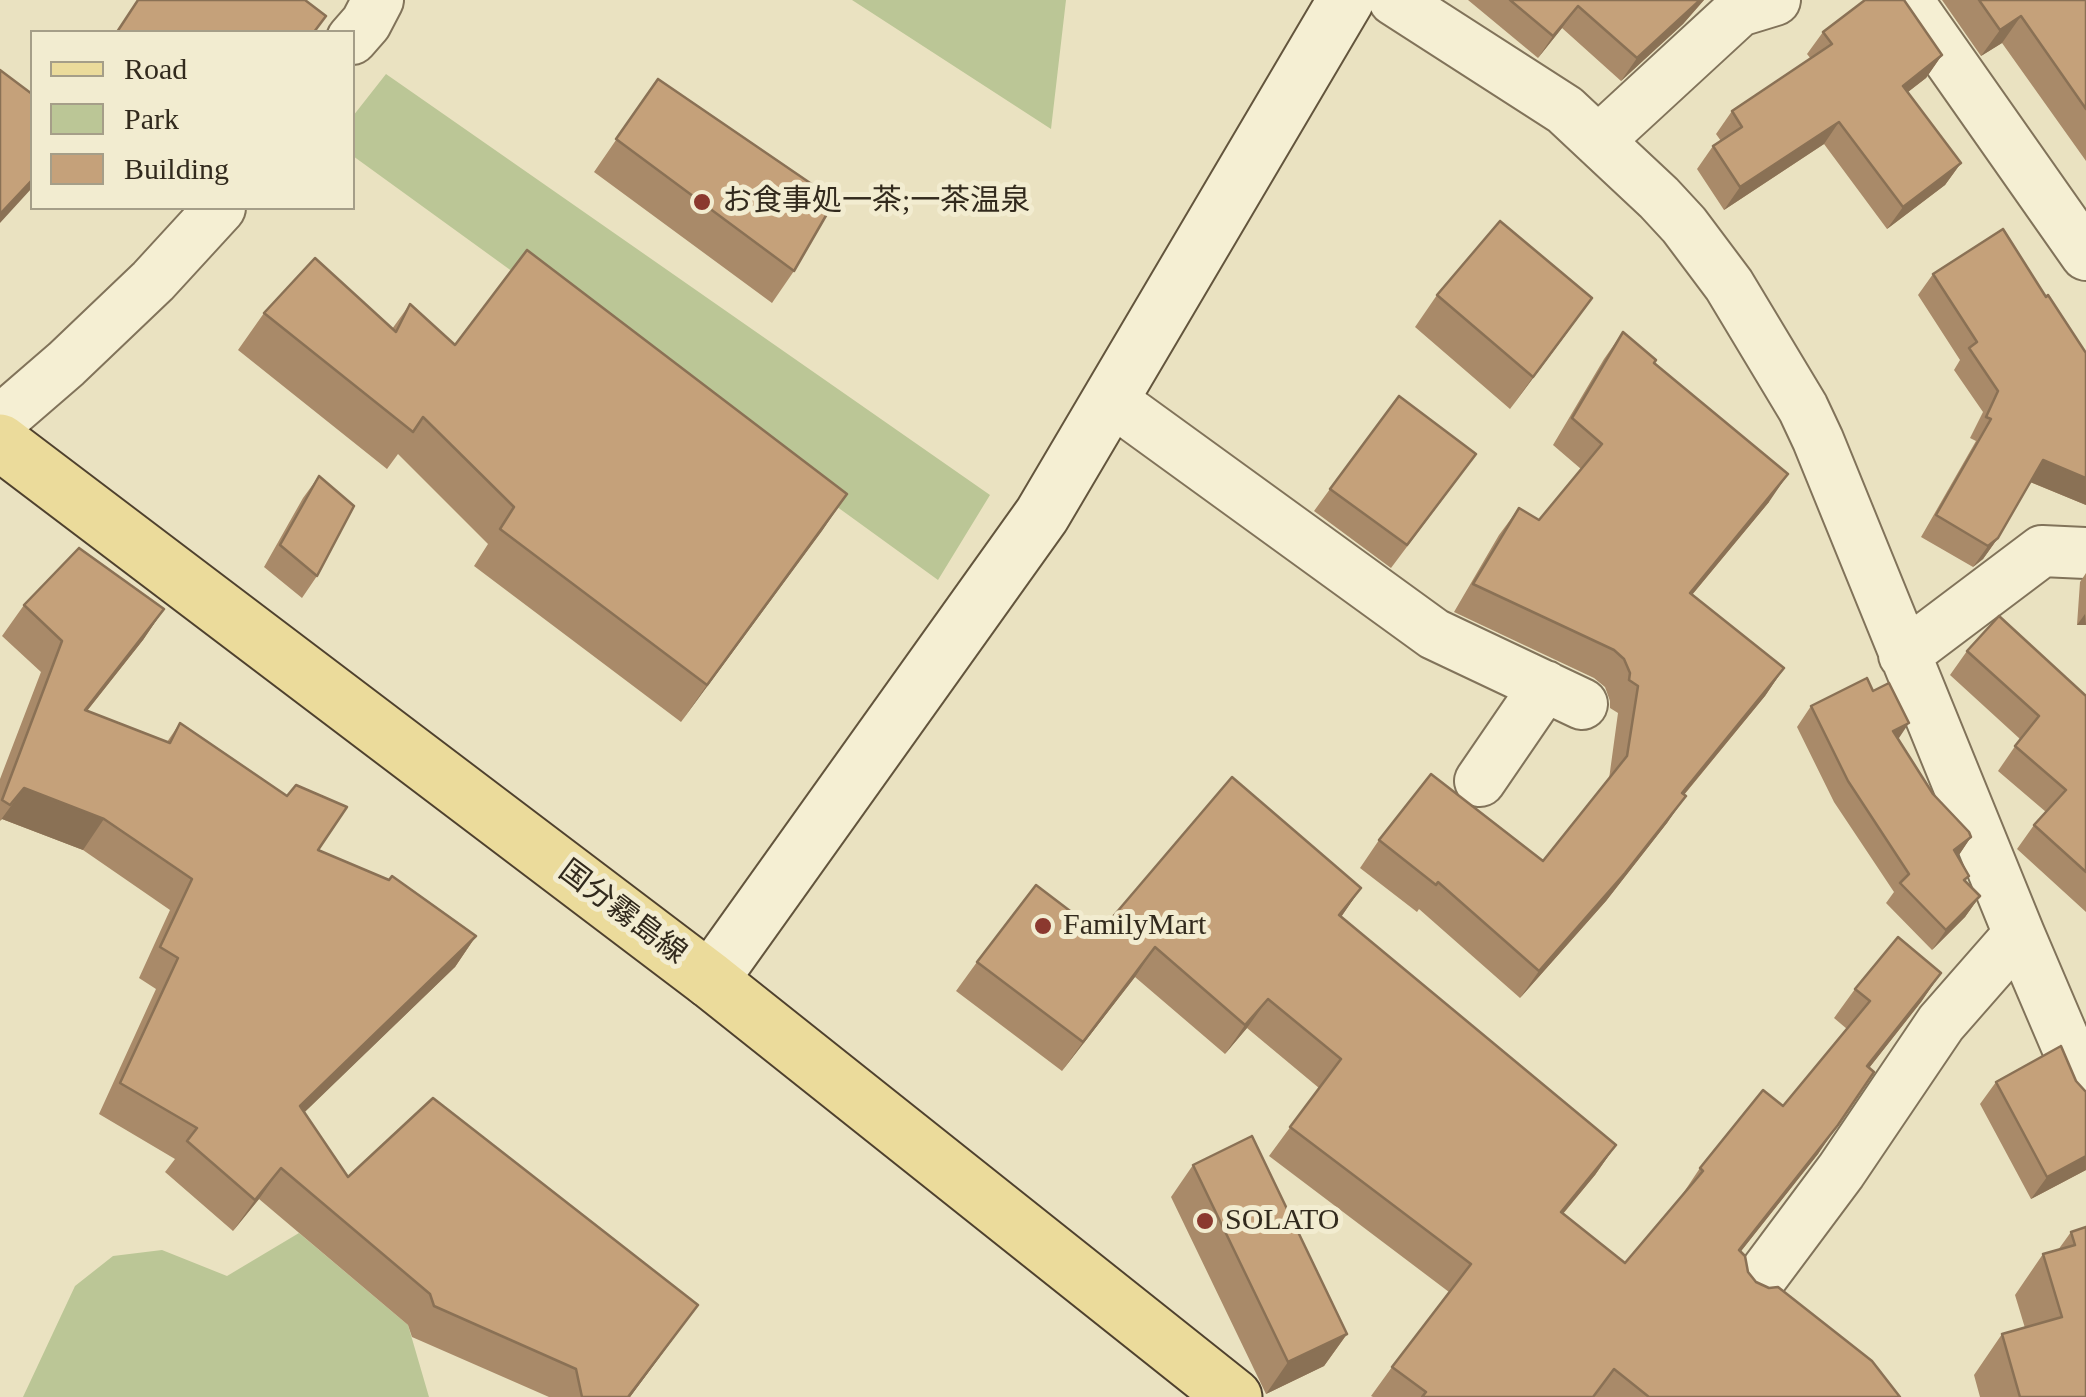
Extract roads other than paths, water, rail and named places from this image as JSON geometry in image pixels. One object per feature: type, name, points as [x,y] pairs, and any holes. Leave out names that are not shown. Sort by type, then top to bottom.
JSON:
[{"type":"main road","name":"国分霧島線","points":[[0,442],[710,980],[1234,1397]]},
{"type":"street","points":[[355,34],[378,0]]},
{"type":"street","points":[[710,980],[1042,515],[1346,0]]},
{"type":"street","points":[[1394,0],[1565,110],[1659,198],[1729,285],[1767,345],[1818,440],[2086,1090]]},
{"type":"street","points":[[1598,141],[1739,11],[1775,0]]},
{"type":"street","points":[[1908,0],[2086,255]]},
{"type":"street","points":[[0,421],[128,305],[218,210]]},
{"type":"street","points":[[1110,400],[1434,634],[1564,695],[1480,781]]},
{"type":"street","points":[[1904,655],[2042,552],[2086,553]]},
{"type":"street","points":[[1753,1289],[1841,1171],[1941,1023],[2019,934]]},
{"type":"place","name":"お食事処一茶;一茶温泉","points":[[702,202]]},
{"type":"place","name":"FamilyMart","points":[[1043,926]]},
{"type":"place","name":"SOLATO","points":[[1205,1221]]}]
